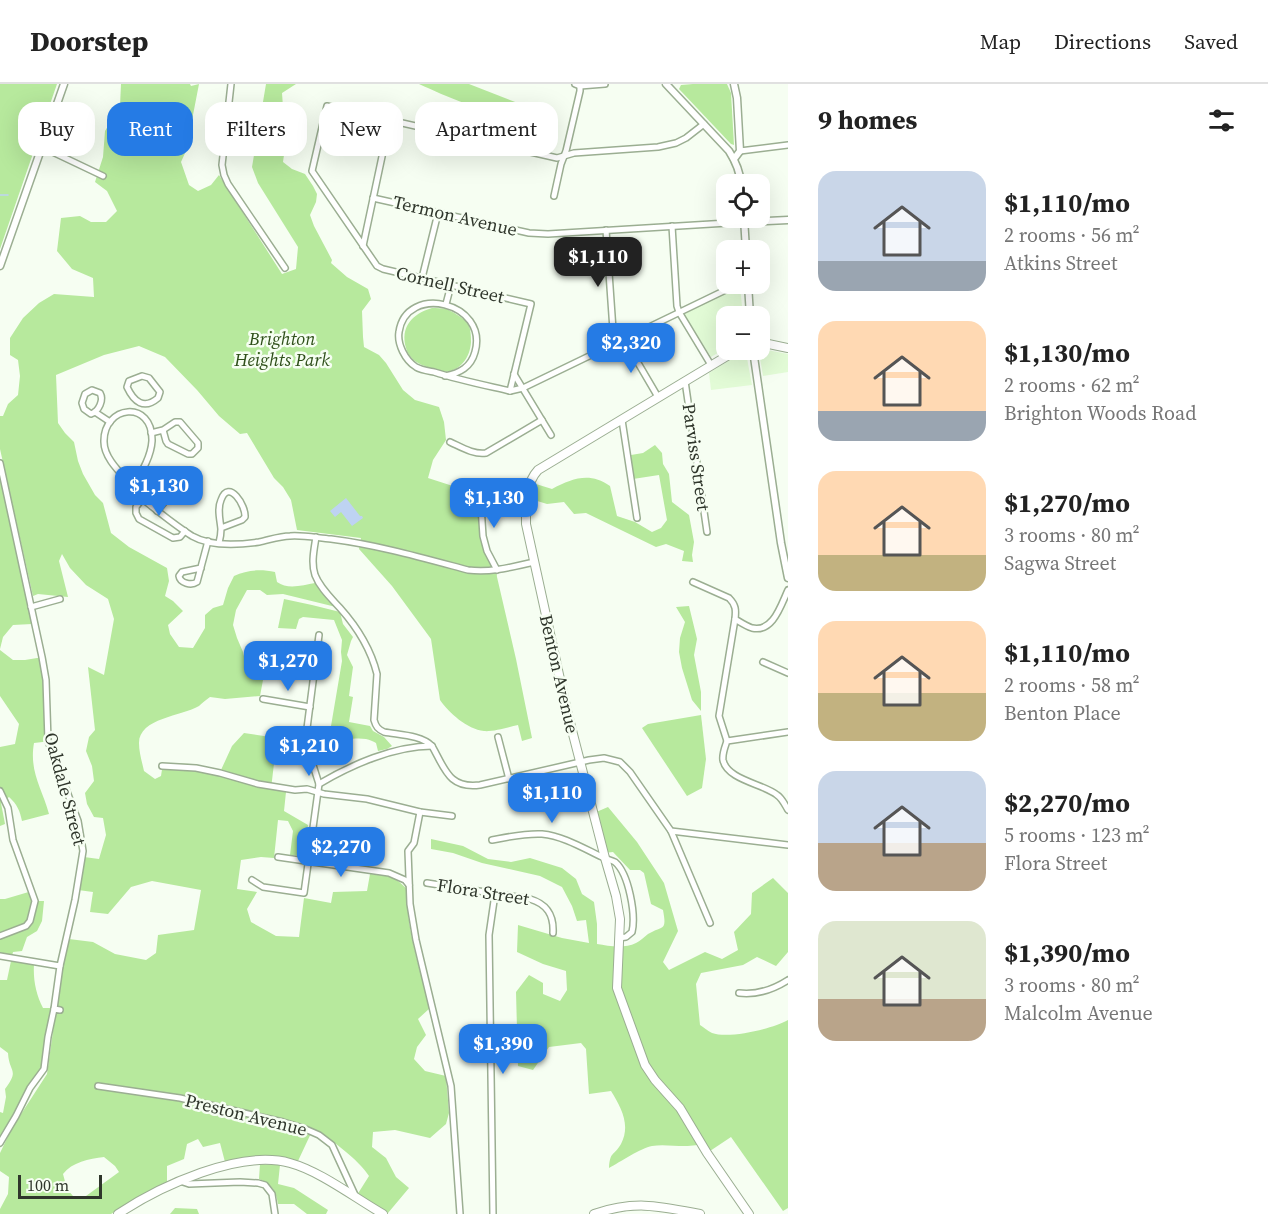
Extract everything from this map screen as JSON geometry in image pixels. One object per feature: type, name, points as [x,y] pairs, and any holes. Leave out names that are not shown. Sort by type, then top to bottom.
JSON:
[{"type":"main road","points":[[770,344],[788,348]]},
{"type":"main road","name":"Benton Avenue","points":[[720,360],[538,470],[532,477],[529,489],[526,524],[557,668],[616,896],[620,919],[617,988],[645,1065],[684,1113],[707,1153],[749,1214]]},
{"type":"main road","points":[[118,1214],[143,1198],[180,1181],[244,1162],[267,1160],[302,1167],[379,1213]]},
{"type":"main road","points":[[594,1214],[636,1205],[658,1206],[700,1214]]},
{"type":"street","points":[[58,102],[64,84]]},
{"type":"street","points":[[231,84],[222,159],[224,175],[285,268]]},
{"type":"street","points":[[554,196],[578,85],[605,84]]},
{"type":"street","points":[[666,84],[734,159],[740,174]]},
{"type":"street","points":[[734,84],[740,151],[734,159]]},
{"type":"street","points":[[403,123],[556,158],[574,153],[658,147],[676,143],[704,124]]},
{"type":"street","name":"Cornell Street","points":[[319,141],[312,171],[380,268],[531,304],[514,374]]},
{"type":"street","points":[[740,151],[788,145]]},
{"type":"street","points":[[0,267],[39,156]]},
{"type":"street","points":[[61,156],[103,176]]},
{"type":"street","points":[[363,246],[382,156]]},
{"type":"street","name":"Termon Avenue","points":[[373,198],[529,233],[548,234],[716,222]]},
{"type":"street","points":[[422,278],[438,213]]},
{"type":"street","name":"Termon Avenue","points":[[770,220],[788,220]]},
{"type":"street","points":[[672,226],[678,306],[711,365]]},
{"type":"street","points":[[606,230],[614,344]]},
{"type":"street","points":[[446,304],[451,285]]},
{"type":"street","points":[[445,376],[466,368],[474,354],[478,340],[476,331],[463,312],[446,304],[420,305],[410,312],[402,322],[399,331],[399,342],[403,352],[416,367],[445,376],[510,391],[523,388],[717,294]]},
{"type":"street","points":[[624,339],[658,398]]},
{"type":"street","points":[[755,360],[785,542],[788,578]]},
{"type":"street","points":[[514,374],[551,435]]},
{"type":"street","points":[[510,391],[514,374]]},
{"type":"street","points":[[142,376],[147,377],[159,390],[159,396],[150,404],[136,401],[127,387],[128,383],[142,376]]},
{"type":"street","name":"Parviss Street","points":[[685,381],[706,532]]},
{"type":"street","points":[[95,412],[102,400],[102,395],[98,391],[89,391],[85,394],[83,407],[88,413],[95,412],[110,422]]},
{"type":"street","points":[[133,411],[136,401]]},
{"type":"street","points":[[133,487],[147,461],[152,442],[149,424],[143,416],[133,411],[116,416],[110,422],[105,433],[106,454],[142,499],[196,538],[219,543],[259,542],[290,536],[316,537],[390,549],[481,572],[534,562]]},
{"type":"street","points":[[450,442],[481,454],[486,453],[542,420]]},
{"type":"street","points":[[622,420],[637,518]]},
{"type":"street","points":[[151,433],[180,422],[198,443],[198,448],[192,454],[188,454],[168,444],[163,430]]},
{"type":"street","name":"Oakdale Street","points":[[0,463],[46,680],[48,741],[78,821],[83,851],[60,966],[57,1009],[48,1037],[44,1069],[30,1088],[0,1143]]},
{"type":"street","points":[[480,491],[483,536],[487,551],[497,570]]},
{"type":"street","points":[[219,543],[220,501],[228,492],[232,492],[245,510],[245,517],[221,528]]},
{"type":"street","points":[[158,511],[168,498]]},
{"type":"street","points":[[142,499],[136,507],[136,513],[140,519],[173,538],[180,537],[185,531]]},
{"type":"street","points":[[316,537],[313,562],[315,576],[322,588],[357,630],[375,668],[374,720],[379,730],[423,739],[432,746],[451,777],[458,784],[468,786],[480,786],[604,758],[620,762],[630,772],[671,831],[710,923]]},
{"type":"street","points":[[201,568],[208,541]]},
{"type":"street","points":[[693,582],[729,598],[736,609],[719,716],[727,741],[723,760],[727,768],[739,777],[777,795],[788,810]]},
{"type":"street","points":[[735,619],[751,628],[762,628],[771,623],[788,590]]},
{"type":"street","points":[[31,607],[60,600]]},
{"type":"street","points":[[252,880],[263,887],[304,893],[319,788],[306,740],[319,635]]},
{"type":"street","points":[[763,662],[788,673]]},
{"type":"street","points":[[263,699],[310,707]]},
{"type":"street","points":[[727,741],[788,732]]},
{"type":"street","points":[[498,737],[509,778]]},
{"type":"street","points":[[162,766],[196,768],[258,784],[295,790],[319,788],[359,764],[401,749],[432,746]]},
{"type":"street","points":[[319,788],[324,794],[367,799],[420,812],[452,816]]},
{"type":"street","points":[[0,791],[8,808],[13,840],[35,901],[30,921],[26,926],[0,936]]},
{"type":"street","points":[[420,812],[414,843],[408,851],[411,913],[451,1086],[460,1214]]},
{"type":"street","points":[[671,831],[788,845]]},
{"type":"street","points":[[492,840],[524,834],[544,834],[572,842],[614,861],[626,880],[633,918],[632,932],[626,937],[619,938]]},
{"type":"street","name":"Flora Street","points":[[279,857],[389,873],[405,880],[411,887]]},
{"type":"street","name":"Flora Street","points":[[427,883],[538,902],[545,906],[552,920],[552,933]]},
{"type":"street","points":[[493,1214],[489,935],[495,894]]},
{"type":"street","points":[[0,956],[60,966]]},
{"type":"street","points":[[739,993],[760,992],[788,980]]},
{"type":"street","name":"Preston Avenue","points":[[98,1086],[180,1098],[303,1128],[319,1135],[332,1145],[356,1198]]},
{"type":"street","points":[[180,1181],[189,1184],[258,1182],[265,1185],[272,1194],[275,1214]]},
{"type":"shaded area","points":[[724,294],[741,294],[742,306],[716,306],[716,354],[711,357],[684,314]]},
{"type":"shaded area","points":[[770,351],[788,354],[788,372],[763,376],[760,360],[770,360]]},
{"type":"shaded area","points":[[730,360],[747,360],[752,385],[711,390],[709,373]]},
{"type":"green space","points":[[0,84],[57,84],[51,102],[18,102],[18,156],[32,156],[0,249]]},
{"type":"green space","points":[[121,84],[190,84],[191,86],[199,84],[193,115],[193,102],[120,102]]},
{"type":"green space","points":[[266,84],[296,84],[282,93],[283,102],[263,102]]},
{"type":"green space","points":[[419,84],[469,84],[515,102],[462,102]]},
{"type":"green space","points":[[727,84],[731,93],[734,145],[679,89],[681,85]]},
{"type":"green space","name":"Brighton Heights Park","points":[[107,128],[107,156],[184,156],[181,162],[189,185],[198,191],[211,185],[219,175],[282,274],[296,269],[298,247],[258,183],[252,167],[254,156],[284,156],[283,162],[292,169],[305,174],[317,194],[310,215],[332,260],[331,263],[347,277],[368,289],[371,299],[362,311],[364,347],[379,355],[403,390],[415,400],[439,407],[446,440],[433,460],[428,478],[459,488],[470,510],[475,510],[475,496],[484,496],[484,533],[496,568],[532,738],[522,741],[518,725],[491,731],[478,730],[459,720],[448,710],[440,700],[431,639],[392,586],[359,549],[361,538],[297,530],[291,500],[274,478],[247,433],[240,434],[219,416],[165,357],[139,346],[104,355],[56,375],[58,423],[74,442],[83,474],[95,495],[103,503],[111,533],[129,547],[167,568],[169,581],[165,596],[183,611],[168,625],[170,634],[179,647],[193,648],[205,628],[205,615],[213,608],[223,605],[234,576],[244,572],[259,570],[275,572],[277,582],[286,586],[315,583],[336,607],[283,594],[267,595],[260,590],[247,590],[236,610],[233,625],[246,665],[263,680],[260,696],[225,699],[210,697],[199,706],[146,728],[141,735],[139,746],[144,771],[155,779],[161,776],[163,763],[193,764],[221,770],[232,746],[244,733],[277,738],[271,789],[286,792],[284,811],[308,825],[304,856],[290,855],[293,831],[288,821],[278,820],[274,858],[241,860],[237,889],[257,892],[247,909],[251,922],[276,936],[299,937],[304,898],[331,903],[333,892],[367,891],[370,874],[390,877],[407,889],[411,934],[430,1008],[418,1019],[426,1035],[417,1047],[414,1059],[425,1071],[446,1076],[449,1113],[446,1124],[430,1138],[395,1130],[373,1132],[372,1147],[386,1158],[396,1177],[409,1188],[388,1213],[357,1195],[369,1176],[344,1150],[313,1129],[298,1161],[262,1157],[225,1162],[220,1143],[203,1147],[198,1139],[187,1144],[184,1159],[167,1166],[167,1182],[111,1214],[0,1214],[0,1209],[8,1194],[9,1177],[0,1171],[0,1153],[12,1128],[47,1074],[62,967],[69,939],[93,942],[115,954],[146,960],[156,953],[158,935],[194,930],[201,890],[152,881],[131,887],[108,914],[90,912],[93,892],[78,890],[84,857],[99,859],[106,835],[103,818],[94,817],[87,804],[85,793],[94,781],[92,766],[86,751],[89,737],[95,730],[88,667],[104,675],[114,619],[108,599],[86,585],[70,568],[62,554],[59,561],[68,597],[38,594],[33,596],[0,449],[0,416],[3,416],[8,404],[18,395],[20,376],[18,360],[10,355],[10,338],[23,318],[39,303],[54,294],[94,297],[93,278],[72,269],[57,251],[61,218],[80,216],[91,222],[106,222],[117,211],[107,191],[95,182],[103,157]],"holes":[[[104,1157],[119,1172],[86,1196],[73,1196],[67,1189],[63,1174],[76,1164]]]},
{"type":"green space","points":[[432,308],[452,311],[470,328],[471,342],[468,355],[461,365],[451,371],[433,370],[419,364],[406,348],[405,334],[409,322]]},
{"type":"green space","points":[[655,445],[662,453],[663,464],[669,474],[672,502],[689,515],[694,542],[693,562],[682,561],[684,551],[666,544],[656,547],[586,513],[574,514],[564,502],[547,504],[534,500],[536,484],[552,489],[581,478],[595,479],[610,486],[617,516],[635,522],[652,532],[661,528],[667,520],[659,475],[633,479],[631,455],[643,453]]},
{"type":"green space","points":[[0,465],[32,624],[13,625],[3,637],[0,649]]},
{"type":"green space","points":[[284,599],[340,612],[343,624],[353,637],[347,655],[353,667],[349,696],[353,697],[349,722],[370,726],[392,746],[378,751],[373,741],[360,738],[346,739],[335,732],[331,726],[342,661],[342,640],[334,620],[303,617],[299,619],[296,629],[278,628]]},
{"type":"green space","points":[[689,606],[697,639],[694,655],[701,692],[701,711],[692,700],[679,652],[685,622],[676,607]]},
{"type":"green space","points":[[0,650],[13,660],[43,657],[48,679],[51,741],[34,743],[33,753],[37,780],[49,814],[22,821],[18,808],[9,797],[1,803],[5,824],[0,826],[0,747],[15,744],[19,724],[0,696]]},
{"type":"green space","points":[[701,715],[706,759],[702,788],[687,796],[642,728],[648,724]]},
{"type":"green space","points":[[608,807],[637,842],[664,883],[678,931],[663,962],[669,970],[705,952],[722,959],[738,950],[734,932],[751,914],[752,893],[773,878],[788,893],[788,952],[776,966],[757,957],[743,965],[701,973],[696,984],[700,1025],[712,1033],[729,1035],[750,1032],[772,1027],[788,1020],[788,1208],[783,1211],[731,1137],[710,1151],[705,1142],[693,1146],[647,1147],[609,1168],[611,1156],[624,1137],[624,1116],[611,1091],[589,1094],[586,1049],[581,1043],[549,1047],[533,1070],[518,1066],[516,992],[529,975],[543,983],[543,994],[560,1001],[567,990],[566,971],[517,952],[518,925],[589,943],[586,920],[577,921],[562,887],[540,876],[431,849],[431,839],[463,846],[488,859],[511,862],[530,858],[562,868],[576,879],[582,894],[594,902],[597,944],[627,946],[663,927],[664,917],[663,910],[651,904],[644,873],[640,870],[630,870],[613,852],[604,853],[594,813]]},
{"type":"green space","points":[[32,891],[35,901],[44,901],[42,921],[37,931],[27,937],[22,951],[13,952],[12,956],[0,954],[0,899]]},
{"type":"green space","points":[[11,961],[34,964],[37,992],[43,1008],[52,1008],[44,1048],[43,1069],[0,1139],[0,1112],[3,1113],[5,1089],[13,1074],[8,1053],[0,1047],[0,980],[7,980]]},
{"type":"green space","points":[[260,1164],[280,1165],[278,1184],[294,1188],[328,1210],[326,1214],[307,1214],[294,1204],[278,1204],[273,1188],[259,1179]]},
{"type":"green space","points":[[175,1208],[197,1209],[199,1214],[170,1214]]},
{"type":"water","points":[[346,498],[363,518],[352,526],[341,512],[335,517],[330,511]]},
{"type":"waterway","points":[[0,195],[8,195]]}]
